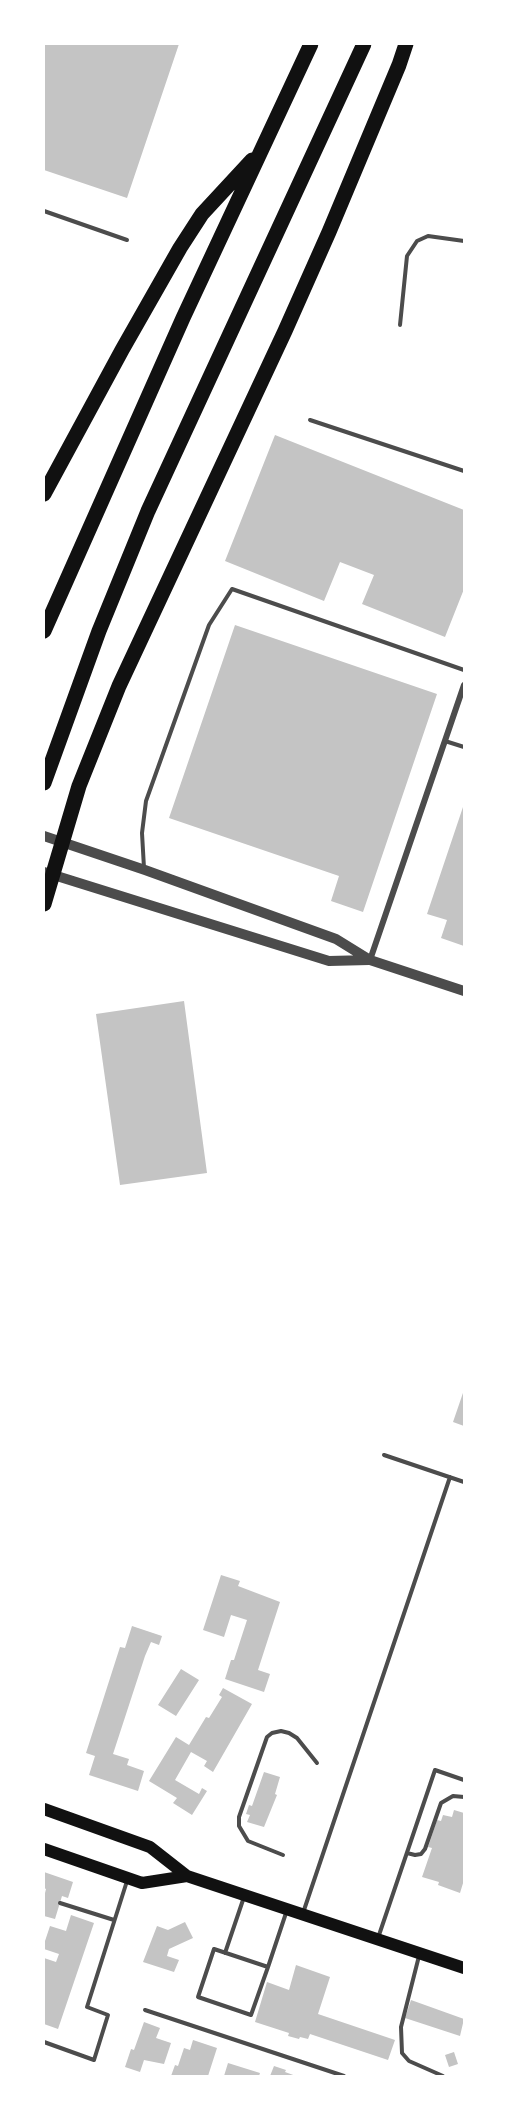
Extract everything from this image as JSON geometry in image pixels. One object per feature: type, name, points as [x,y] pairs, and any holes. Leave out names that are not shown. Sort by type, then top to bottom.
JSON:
[{"type":"highway","points":[[44,632],[183,318],[310,44]]},
{"type":"highway","points":[[44,783],[99,631],[148,511],[364,44]]},
{"type":"highway","points":[[44,904],[53,839],[80,786],[119,686],[289,321],[355,170],[406,44]]},
{"type":"highway","points":[[44,494],[122,350],[202,214],[262,149]]},
{"type":"main road","points":[[44,1809],[150,1847],[187,1876],[465,1968]]},
{"type":"main road","points":[[44,1849],[142,1882],[187,1876]]},
{"type":"street","points":[[370,960],[465,685]]},
{"type":"street","points":[[53,839],[336,939],[370,960],[465,991]]},
{"type":"street","points":[[48,874],[329,961],[370,960]]},
{"type":"lane","points":[[44,212],[127,240]]},
{"type":"lane","points":[[400,325],[407,256],[417,241],[428,236],[465,242]]},
{"type":"lane","points":[[310,420],[465,471]]},
{"type":"lane","points":[[145,870],[142,833],[146,801],[209,625],[232,589],[465,670]]},
{"type":"lane","points":[[445,741],[465,747]]},
{"type":"lane","points":[[384,1455],[465,1482]]},
{"type":"lane","points":[[303,1914],[450,1477]]},
{"type":"lane","points":[[283,1855],[248,1841],[239,1826],[239,1817],[267,1737],[281,1731],[289,1733],[297,1738],[317,1763]]},
{"type":"lane","points":[[377,1939],[435,1770],[465,1780]]},
{"type":"lane","points":[[407,1853],[421,1854],[425,1849],[441,1803],[453,1796],[465,1797]]},
{"type":"lane","points":[[44,2042],[94,2060],[108,2015],[87,2007],[128,1878]]},
{"type":"lane","points":[[225,1953],[244,1895]]},
{"type":"lane","points":[[60,1903],[114,1920]]},
{"type":"lane","points":[[268,1967],[214,1949],[198,1997],[251,2015],[268,1967],[287,1909]]},
{"type":"lane","points":[[420,1953],[401,2027],[402,2053],[410,2061],[443,2076]]},
{"type":"lane","points":[[145,2010],[344,2076]]},
{"type":"building","points":[[44,44],[179,44],[127,198],[44,170]]},
{"type":"building","points":[[275,435],[464,510],[464,589],[445,637],[362,604],[374,575],[340,562],[324,601],[225,561]]},
{"type":"building","points":[[235,625],[437,694],[363,912],[331,901],[339,876],[169,818]]},
{"type":"building","points":[[464,804],[464,946],[441,938],[447,920],[427,914]]},
{"type":"building","points":[[184,1001],[207,1173],[120,1185],[96,1014]]},
{"type":"building","points":[[464,1390],[464,1426],[453,1422]]},
{"type":"building","points":[[221,1575],[240,1581],[238,1586],[280,1602],[258,1670],[270,1674],[264,1692],[225,1679],[247,1620],[231,1615],[224,1637],[203,1630]]},
{"type":"building","points":[[132,1626],[162,1636],[159,1645],[151,1642],[145,1656],[113,1754],[129,1759],[127,1765],[144,1771],[138,1791],[89,1775],[95,1756],[86,1753],[120,1647],[125,1648]]},
{"type":"building","points":[[181,1669],[199,1680],[176,1716],[158,1705]]},
{"type":"building","points":[[223,1688],[252,1704],[213,1772],[204,1766],[207,1761],[191,1752],[175,1780],[199,1794],[202,1788],[207,1791],[192,1815],[173,1803],[177,1798],[149,1781],[176,1737],[189,1745],[206,1717],[209,1718],[222,1697],[219,1695]]},
{"type":"building","points":[[264,1772],[280,1777],[275,1794],[277,1795],[264,1827],[247,1822],[250,1815],[246,1814],[249,1805],[252,1806]]},
{"type":"building","points":[[454,1810],[464,1813],[464,1880],[460,1893],[438,1885],[439,1882],[422,1877],[432,1848],[428,1847],[437,1820],[441,1821],[443,1815],[452,1817]]},
{"type":"building","points":[[44,1872],[73,1882],[68,1898],[62,1896],[55,1919],[44,1916],[46,1889],[44,1888]]},
{"type":"building","points":[[71,1915],[94,1923],[58,2029],[44,2024],[44,1958],[56,1962],[59,1954],[44,1949],[44,1944],[50,1926],[66,1931]]},
{"type":"building","points":[[185,1922],[193,1938],[169,1949],[167,1956],[179,1960],[174,1972],[143,1962],[157,1926],[168,1930]]},
{"type":"building","points":[[296,1965],[330,1977],[318,2014],[395,2040],[388,2060],[310,2034],[308,2039],[288,2036],[289,2033],[255,2022],[267,1982],[289,1990]]},
{"type":"building","points":[[411,2000],[464,2019],[460,2036],[405,2018]]},
{"type":"building","points":[[144,2022],[160,2028],[156,2038],[171,2043],[164,2064],[144,2060],[140,2072],[125,2067]]},
{"type":"building","points":[[193,2040],[217,2048],[208,2076],[171,2076],[175,2065],[178,2066],[184,2048],[190,2050]]},
{"type":"building","points":[[454,2052],[458,2064],[449,2067],[445,2055]]},
{"type":"building","points":[[228,2063],[260,2073],[259,2076],[224,2076]]},
{"type":"building","points":[[274,2066],[286,2070],[285,2072],[296,2076],[270,2076]]}]
